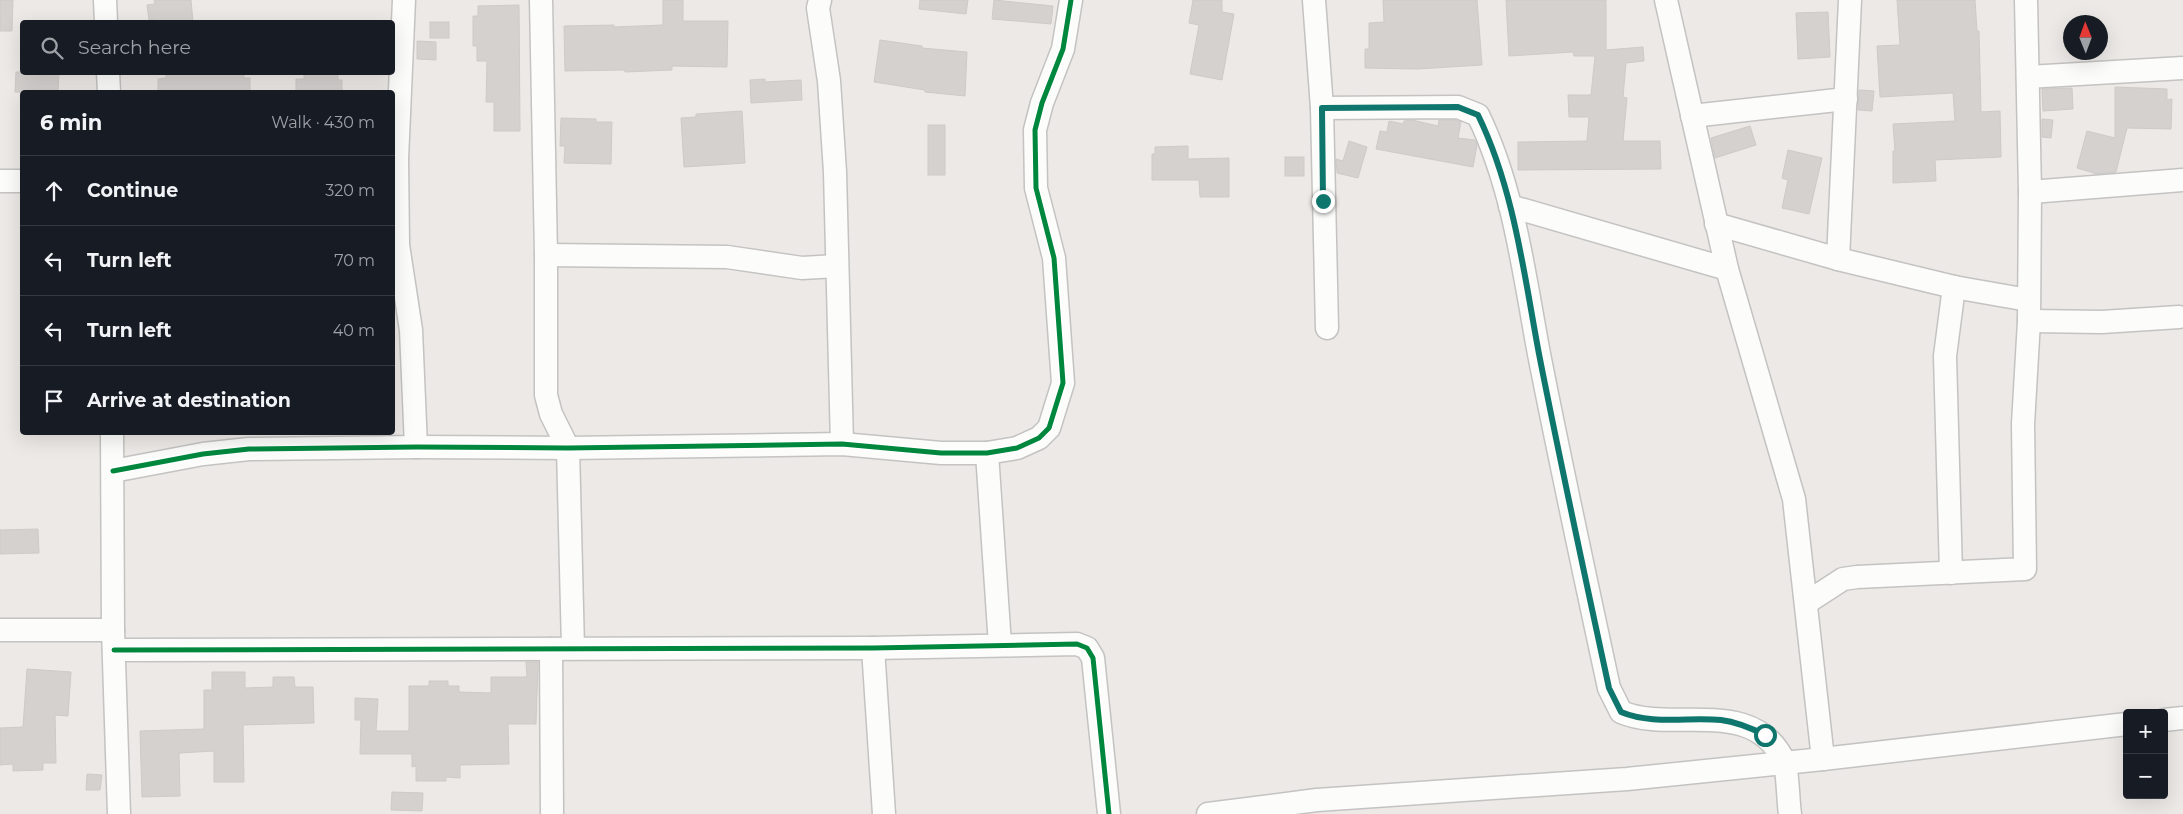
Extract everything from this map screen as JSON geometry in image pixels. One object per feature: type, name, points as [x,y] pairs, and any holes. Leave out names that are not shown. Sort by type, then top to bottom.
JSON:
[{"type":"street","points":[[105,0],[106,20]]},
{"type":"street","points":[[404,0],[395,245],[411,330],[416,447]]},
{"type":"street","points":[[540,0],[546,255],[546,394],[551,414],[568,448],[573,648]]},
{"type":"street","points":[[113,471],[203,454],[250,448],[568,448],[842,444],[941,453],[987,453],[1017,448],[1039,438],[1049,428],[1063,383],[1054,258],[1036,188],[1035,130],[1042,103],[1062,49],[1071,0]]},
{"type":"street","points":[[1314,0],[1322,108],[1327,328]]},
{"type":"street","points":[[1666,0],[1727,269],[1794,499],[1823,759]]},
{"type":"street","points":[[1838,260],[1850,0]]},
{"type":"street","points":[[1806,603],[1843,579],[2026,569],[2023,424],[2028,310],[2030,192],[2026,0]]},
{"type":"street","points":[[816,3],[830,96],[835,172],[842,444]]},
{"type":"street","points":[[2028,77],[2183,68]]},
{"type":"street","points":[[108,75],[108,90]]},
{"type":"street","points":[[1692,116],[1846,99]]},
{"type":"street","points":[[1322,108],[1458,107],[1478,115],[1487,133],[1510,206],[1568,497],[1609,688],[1621,712],[1637,719],[1722,720],[1747,726],[1765,735],[1784,762],[1790,814]]},
{"type":"street","points":[[2030,192],[2183,180]]},
{"type":"street","points":[[0,181],[20,181]]},
{"type":"street","points":[[1510,206],[1727,269]]},
{"type":"street","points":[[1716,224],[1838,260],[1954,286],[2028,310],[2102,322],[2179,317]]},
{"type":"street","points":[[546,255],[727,257],[802,268],[837,266]]},
{"type":"street","points":[[1951,573],[1945,356],[1954,286]]},
{"type":"street","points":[[112,435],[113,640],[119,814]]},
{"type":"street","points":[[987,453],[1000,645]]},
{"type":"street","points":[[0,630],[113,640],[551,649],[873,648],[1077,644],[1087,648],[1093,658],[1109,814]]},
{"type":"street","points":[[873,648],[884,814]]},
{"type":"street","points":[[551,649],[552,814]]},
{"type":"street","points":[[2168,720],[2183,718]]},
{"type":"street","points":[[1208,814],[1317,807],[1627,779],[1823,759],[2123,724]]},
{"type":"building","points":[[0,0],[13,0],[12,31],[0,31]]},
{"type":"building","points":[[154,0],[191,0],[193,20],[149,20],[147,5],[155,4]]},
{"type":"building","points":[[663,0],[683,0],[683,21],[728,21],[727,67],[672,66],[672,70],[625,72],[625,70],[565,71],[564,26],[614,25],[614,27],[663,25]]},
{"type":"building","points":[[920,0],[968,0],[966,14],[919,9]]},
{"type":"building","points":[[994,0],[1053,6],[1051,24],[992,19]]},
{"type":"building","points":[[1193,0],[1222,0],[1222,12],[1234,14],[1222,80],[1190,74],[1199,25],[1189,23]]},
{"type":"building","points":[[1383,0],[1477,0],[1482,65],[1417,69],[1365,68],[1365,49],[1369,49],[1369,23],[1384,22]]},
{"type":"building","points":[[1506,0],[1606,0],[1606,50],[1643,47],[1644,61],[1626,63],[1623,97],[1627,98],[1623,141],[1660,141],[1661,169],[1518,170],[1518,142],[1587,141],[1589,117],[1569,117],[1568,95],[1591,95],[1595,56],[1574,56],[1573,52],[1509,56]]},
{"type":"building","points":[[1897,0],[1975,0],[1977,31],[1979,31],[1981,112],[2000,111],[2001,157],[1935,160],[1936,181],[1893,183],[1893,151],[1895,151],[1893,124],[1955,121],[1953,93],[1880,97],[1877,46],[1900,45]]},
{"type":"building","points":[[519,5],[520,131],[494,131],[494,102],[486,102],[487,61],[477,61],[477,46],[473,46],[473,16],[478,16],[478,6]]},
{"type":"building","points":[[1828,12],[1830,57],[1798,59],[1796,13]]},
{"type":"building","points":[[430,22],[449,22],[449,38],[430,38]]},
{"type":"building","points":[[880,40],[922,46],[922,48],[967,52],[965,96],[925,92],[925,90],[874,82]]},
{"type":"building","points":[[417,41],[436,42],[436,60],[417,59]]},
{"type":"building","points":[[16,72],[20,72],[20,75],[59,75],[58,90],[20,90],[20,92],[15,92]]},
{"type":"building","points":[[166,75],[244,75],[244,78],[250,78],[250,90],[158,90],[158,79],[166,78]]},
{"type":"building","points":[[304,75],[338,75],[338,80],[342,80],[342,90],[296,90],[296,79],[304,79]]},
{"type":"building","points":[[765,79],[765,82],[801,80],[802,100],[751,103],[750,80]]},
{"type":"building","points":[[2115,87],[2167,89],[2167,100],[2172,99],[2171,129],[2127,128],[2116,172],[2097,174],[2077,168],[2087,131],[2115,138]]},
{"type":"building","points":[[2072,88],[2073,109],[2043,111],[2042,89]]},
{"type":"building","points":[[1859,90],[1874,91],[1872,111],[1858,110]]},
{"type":"building","points":[[742,111],[745,163],[684,167],[681,118],[696,117],[696,114]]},
{"type":"building","points":[[561,118],[596,119],[596,122],[612,122],[611,164],[564,163],[565,146],[560,146]]},
{"type":"building","points":[[2042,119],[2053,120],[2051,138],[2042,137]]},
{"type":"building","points":[[1412,120],[1438,126],[1439,120],[1461,122],[1458,138],[1475,140],[1477,145],[1473,167],[1376,149],[1380,131],[1387,132],[1389,121],[1403,124],[1404,121]]},
{"type":"building","points":[[928,125],[945,125],[945,175],[928,175]]},
{"type":"building","points":[[1750,126],[1756,145],[1715,158],[1711,138]]},
{"type":"building","points":[[1349,141],[1367,147],[1358,178],[1337,173],[1336,159],[1343,161]]},
{"type":"building","points":[[1188,146],[1188,159],[1229,158],[1229,197],[1200,197],[1199,180],[1152,180],[1152,154],[1155,154],[1155,147]]},
{"type":"building","points":[[1788,150],[1822,158],[1809,214],[1782,208],[1788,180],[1782,178]]},
{"type":"building","points":[[1285,157],[1304,157],[1304,176],[1285,176]]},
{"type":"building","points":[[38,529],[39,553],[0,554],[0,530]]},
{"type":"building","points":[[526,662],[538,662],[536,724],[508,724],[509,764],[460,765],[460,778],[446,777],[446,781],[416,781],[416,766],[412,767],[412,754],[360,754],[361,720],[355,720],[355,698],[378,699],[376,731],[409,731],[409,686],[429,686],[429,681],[448,681],[448,686],[459,686],[459,692],[491,693],[491,677],[527,677]]},
{"type":"building","points":[[27,669],[71,672],[68,716],[55,715],[56,763],[43,763],[43,770],[13,771],[13,764],[0,765],[0,728],[23,727]]},
{"type":"building","points":[[212,672],[245,672],[245,688],[273,687],[273,677],[294,677],[295,687],[313,687],[314,723],[243,725],[244,782],[214,782],[214,751],[179,753],[180,796],[142,797],[140,731],[204,729],[204,690],[212,690]]},
{"type":"building","points":[[87,774],[102,775],[100,790],[86,790]]},
{"type":"building","points":[[392,792],[423,793],[422,811],[391,810]]},
{"type":"cycle path","points":[[113,471],[203,454],[249,449],[568,448],[842,444],[941,453],[987,453],[1017,448],[1039,438],[1049,428],[1063,383],[1054,258],[1036,188],[1035,130],[1042,103],[1063,49],[1071,0]]},
{"type":"cycle path","points":[[114,650],[873,648],[1077,644],[1087,648],[1093,658],[1109,814]]},
{"type":"route","points":[[1323,201],[1322,108],[1458,107],[1478,115],[1487,133],[1510,206],[1568,497],[1609,688],[1621,712],[1637,719],[1722,720],[1747,726],[1765,735]]}]
